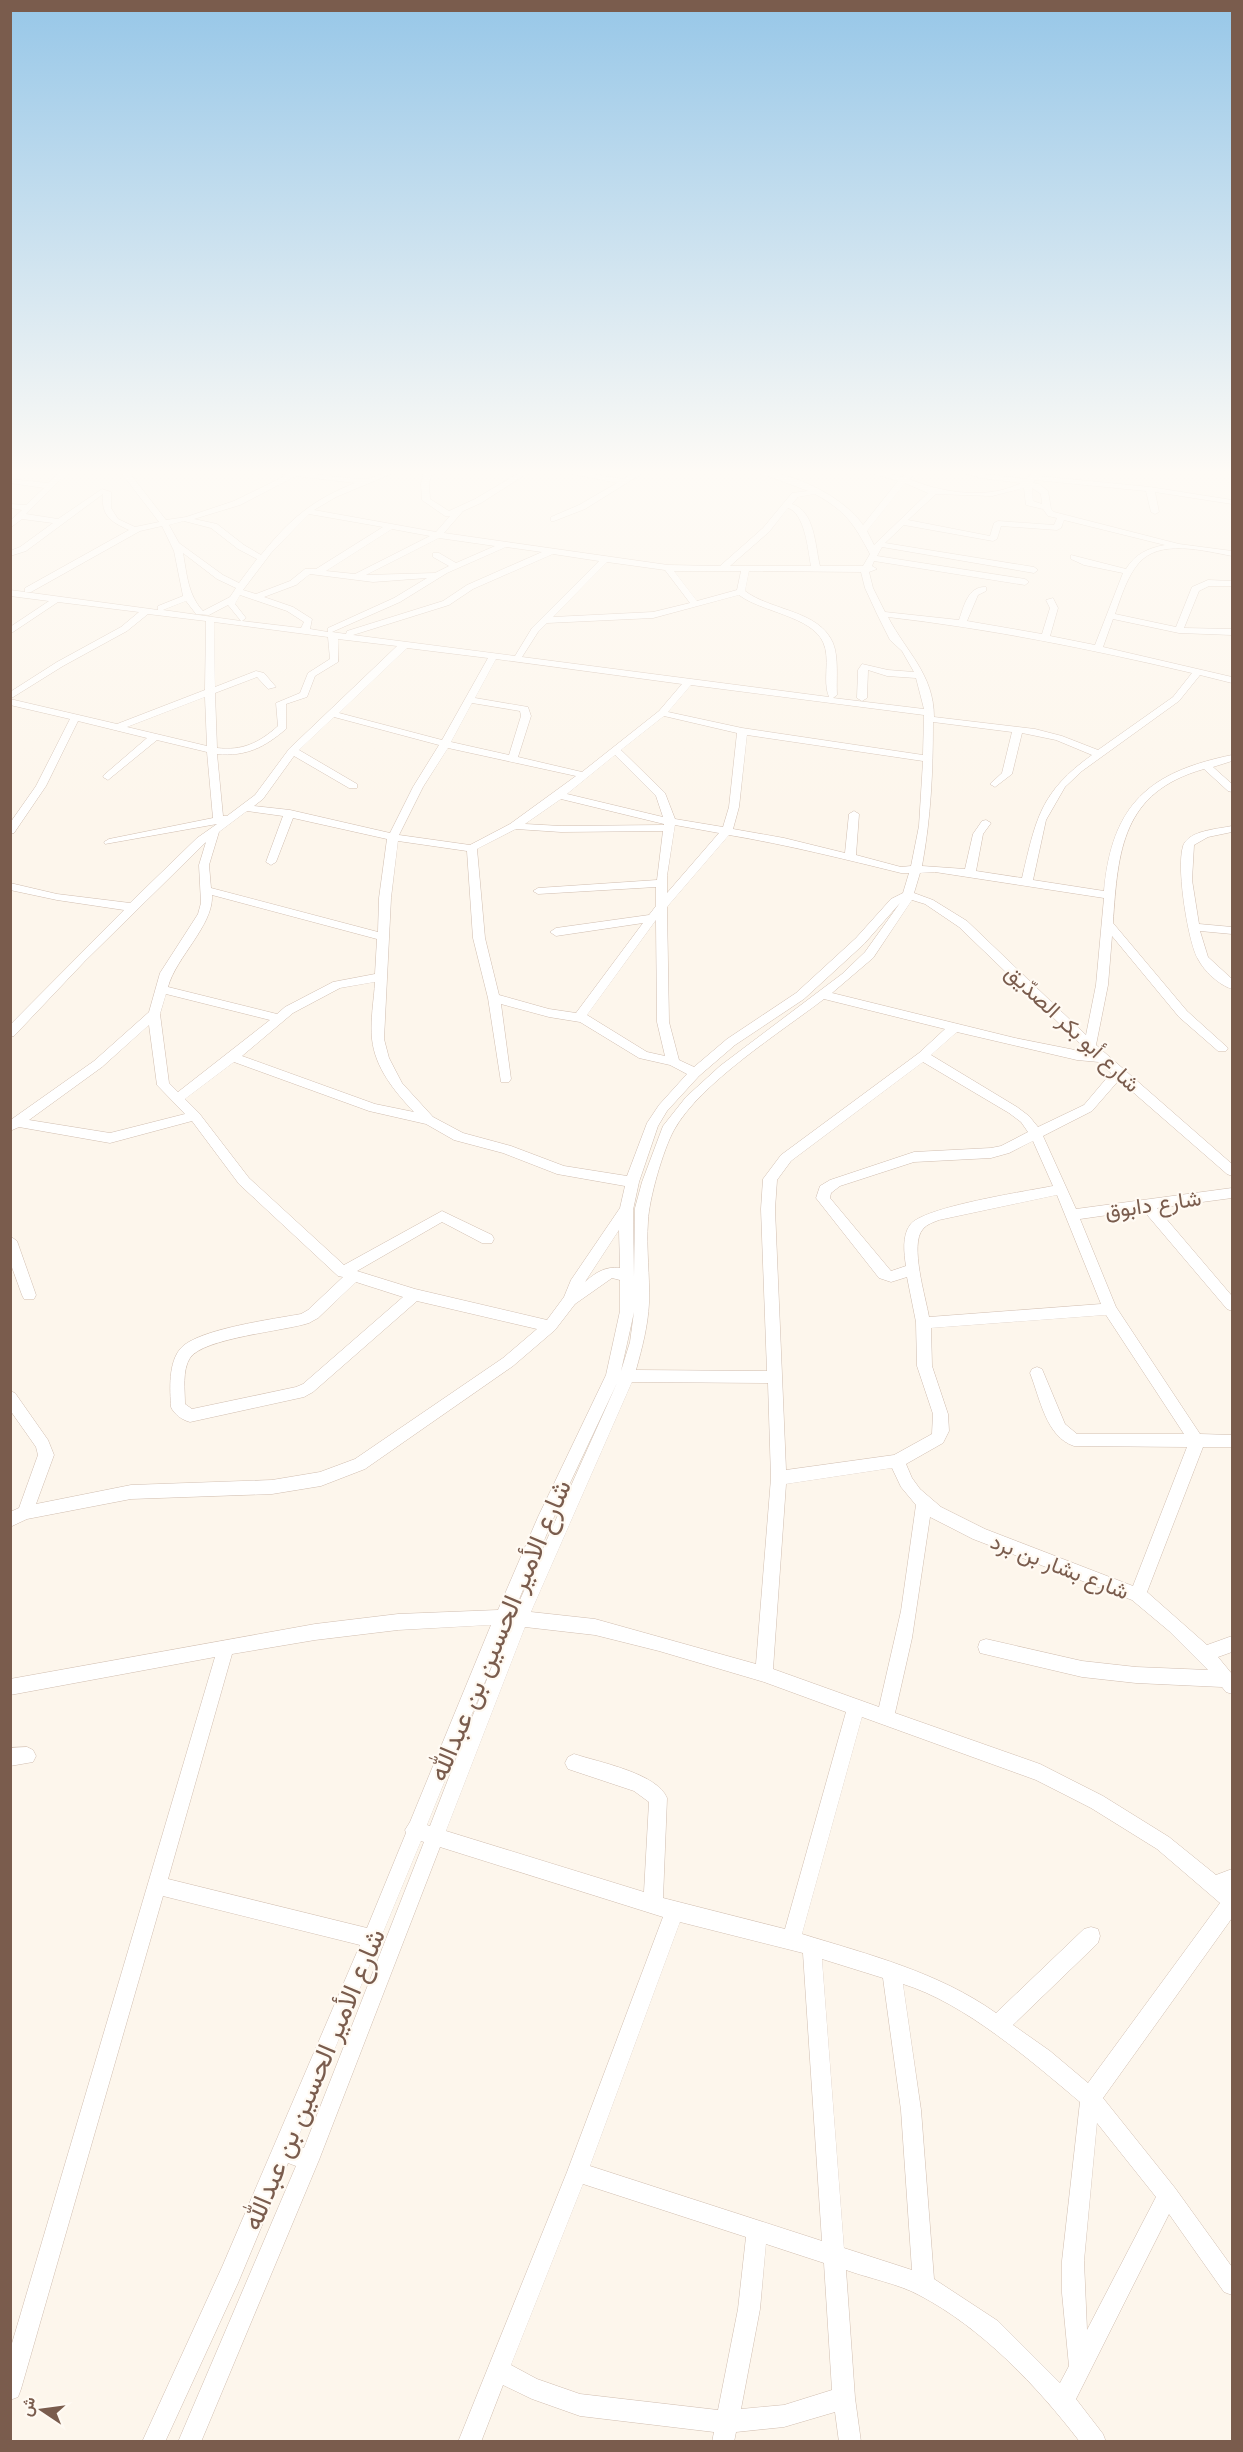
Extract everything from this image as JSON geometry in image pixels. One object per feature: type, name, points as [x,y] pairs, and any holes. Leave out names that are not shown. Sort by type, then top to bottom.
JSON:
[{"type":"street","points":[[28,590],[36,585]]},
{"type":"street","points":[[186,585],[191,604],[205,615],[211,690],[216,825],[204,865],[207,903],[204,914],[173,960],[160,989],[154,1014],[159,1039],[161,1080],[166,1088],[195,1116],[244,1181],[348,1274],[415,1295],[550,1326]]},
{"type":"street","points":[[229,585],[237,593],[257,597],[300,614],[309,620],[305,630]]},
{"type":"street","points":[[205,615],[237,593],[243,585]]},
{"type":"street","points":[[257,597],[287,585]]},
{"type":"street","points":[[332,633],[420,585]]},
{"type":"street","points":[[350,633],[440,606],[473,585]]},
{"type":"street","points":[[519,655],[545,620],[579,585]]},
{"type":"street","points":[[681,585],[695,604]]},
{"type":"street","points":[[741,591],[742,585]]},
{"type":"street","name":"شارع الأمير الحسين بن عبدالله","points":[[153,2442],[230,2275],[283,2151],[372,1939],[414,1830],[511,1618],[627,1376],[638,1342],[628,1278],[626,1210],[632,1182],[690,1100],[724,1069],[846,977],[869,955],[892,927],[906,905],[924,826],[929,712],[920,675],[906,650],[895,640],[886,614],[869,585]]},
{"type":"street","points":[[1098,648],[1124,585]]},
{"type":"street","points":[[1179,630],[1195,589],[1203,585]]},
{"type":"street","points":[[10,587],[134,607],[146,611],[242,618],[305,630]]},
{"type":"street","points":[[962,623],[973,597],[983,589]]},
{"type":"street","points":[[545,620],[634,617],[669,612],[741,591]]},
{"type":"street","points":[[741,591],[750,598],[812,625],[823,634],[830,648],[832,695]]},
{"type":"street","points":[[10,593],[161,608],[332,633],[403,646],[862,698],[1059,738],[1099,754]]},
{"type":"street","points":[[237,593],[232,609],[242,618]]},
{"type":"street","points":[[161,608],[180,602],[189,596]]},
{"type":"street","points":[[10,632],[57,599]]},
{"type":"street","points":[[1045,638],[1054,608],[1050,600]]},
{"type":"street","points":[[10,696],[60,664],[124,629],[146,611]]},
{"type":"street","points":[[886,614],[962,623],[1098,648],[1233,680]]},
{"type":"street","points":[[1111,616],[1179,630],[1233,632]]},
{"type":"street","points":[[332,633],[350,633],[519,655],[688,683],[929,712]]},
{"type":"street","points":[[10,702],[212,750],[245,752],[284,727],[281,703],[304,695],[311,675],[335,660],[332,633]]},
{"type":"street","points":[[109,842],[216,825],[232,818],[266,790],[293,751],[403,646]]},
{"type":"street","points":[[493,657],[471,700],[418,787],[393,837],[383,937],[379,1048],[397,1086],[429,1120],[459,1137],[506,1149],[562,1171],[632,1182]]},
{"type":"street","points":[[862,698],[863,670],[866,666],[887,673],[920,675]]},
{"type":"street","points":[[1027,882],[1035,841],[1048,803],[1061,785],[1099,754],[1176,699],[1197,673]]},
{"type":"street","points":[[116,728],[256,674],[261,675],[271,687]]},
{"type":"street","points":[[245,808],[290,813],[393,837],[472,848],[514,826],[559,795],[662,713],[688,683]]},
{"type":"street","points":[[471,700],[519,707],[526,711],[513,759]]},
{"type":"street","points":[[662,713],[742,731],[928,759]]},
{"type":"street","points":[[333,714],[445,744],[584,775]]},
{"type":"street","points":[[10,831],[41,786],[75,718]]},
{"type":"street","points":[[995,784],[1007,774],[1018,729]]},
{"type":"street","points":[[579,1017],[652,918],[728,830],[734,807],[742,731]]},
{"type":"street","points":[[108,777],[155,736]]},
{"type":"street","points":[[615,750],[661,795],[670,825],[663,883],[661,947],[663,1022],[673,1062]]},
{"type":"street","points":[[293,751],[353,786]]},
{"type":"street","points":[[1090,1045],[1101,993],[1109,895],[1116,847],[1121,831],[1132,811],[1149,793],[1165,781],[1233,758]]},
{"type":"street","points":[[1206,766],[1233,789]]},
{"type":"street","points":[[559,795],[670,825]]},
{"type":"street","points":[[271,862],[290,813]]},
{"type":"street","points":[[850,859],[854,814]]},
{"type":"street","points":[[970,873],[978,834],[986,823]]},
{"type":"street","points":[[10,1033],[131,907],[216,825]]},
{"type":"street","points":[[514,826],[561,829],[670,825],[728,830],[784,841],[914,874],[970,873],[1109,895]]},
{"type":"street","points":[[1233,829],[1205,835],[1187,848],[1188,893],[1193,927],[1202,956],[1208,965],[1233,985]]},
{"type":"street","points":[[472,848],[478,938],[494,998],[506,1078]]},
{"type":"street","points":[[914,874],[925,895],[940,908]]},
{"type":"street","points":[[538,891],[663,883]]},
{"type":"street","points":[[10,886],[57,897],[131,907]]},
{"type":"street","points":[[206,890],[383,937]]},
{"type":"street","name":"شارع الأمير الحسين بن عبدالله","points":[[189,2442],[309,2160],[437,1836],[546,1517],[613,1374],[634,1311],[640,1222],[652,1126],[663,1108],[695,1073],[731,1042],[806,990],[860,941],[895,901],[908,895]]},
{"type":"street","name":"شارع أبو بكر الصدّيق","points":[[908,895],[929,902],[963,924],[1118,1073],[1233,1171]]},
{"type":"street","points":[[892,927],[915,907],[926,904],[940,908]]},
{"type":"street","points":[[556,932],[652,918]]},
{"type":"street","points":[[1106,922],[1183,1014],[1222,1048]]},
{"type":"street","points":[[1193,927],[1233,930]]},
{"type":"street","points":[[178,1098],[233,1057],[279,1018],[316,994],[337,985],[382,977]]},
{"type":"street","points":[[160,989],[279,1018]]},
{"type":"street","points":[[823,995],[1077,1056],[1102,1058]]},
{"type":"street","points":[[494,998],[549,1013],[579,1017],[642,1055],[673,1062],[695,1073]]},
{"type":"street","points":[[13,1124],[98,1064],[154,1014]]},
{"type":"street","points":[[764,1674],[779,1478],[768,1209],[770,1179],[786,1158],[923,1056],[954,1028]]},
{"type":"street","points":[[923,1056],[1013,1110],[1025,1119],[1036,1134],[1073,1215],[1110,1308],[1197,1442]]},
{"type":"street","points":[[233,1057],[373,1108],[429,1120]]},
{"type":"street","points":[[912,1269],[891,1278],[884,1274],[829,1207],[824,1198],[825,1190],[835,1183],[914,1157],[997,1152],[1088,1108],[1118,1073]]},
{"type":"street","points":[[13,1124],[110,1138],[195,1116]]},
{"type":"street","points":[[779,1478],[897,1461],[936,1440],[942,1431],[942,1421],[924,1364],[923,1323],[912,1269],[912,1234],[922,1221],[939,1215],[1061,1189]]},
{"type":"street","name":"شارع دابوق","points":[[1073,1215],[1233,1192]]},
{"type":"street","points":[[1146,1205],[1233,1305]]},
{"type":"street","points":[[18,1516],[85,1499],[131,1492],[272,1487],[321,1479],[360,1464],[507,1362],[550,1326],[570,1300],[576,1284],[626,1210]]},
{"type":"street","points":[[415,1295],[308,1388],[299,1393],[190,1416],[178,1407],[181,1359],[186,1351],[214,1339],[304,1319],[313,1314],[348,1274],[442,1216],[487,1239]]},
{"type":"street","points":[[10,1241],[30,1295]]},
{"type":"street","points":[[570,1300],[582,1294],[605,1273],[617,1272],[628,1278]]},
{"type":"street","points":[[923,1323],[1110,1308]]},
{"type":"street","points":[[1037,1373],[1059,1428],[1074,1440],[1233,1441]]},
{"type":"street","points":[[627,1376],[775,1377]]},
{"type":"street","points":[[10,1397],[43,1445],[46,1455],[18,1516]]},
{"type":"street","points":[[1138,1595],[1197,1442]]},
{"type":"street","name":"شارع بشار بن برد","points":[[897,1461],[906,1482],[924,1504],[951,1521],[1138,1595],[1205,1654],[1229,1683]]},
{"type":"street","points":[[885,1717],[897,1675],[910,1610],[924,1504]]},
{"type":"street","points":[[10,1687],[226,1647],[398,1622],[511,1618],[595,1627],[764,1674],[1012,1762],[1066,1786],[1163,1843],[1233,1902],[1090,2098],[1073,2261],[1074,2304],[1080,2366]]},
{"type":"street","points":[[1205,1654],[1233,1644]]},
{"type":"street","points":[[10,2389],[226,1647]]},
{"type":"street","points":[[986,1647],[1082,1669],[1229,1683]]},
{"type":"street","points":[[791,1940],[856,1707]]},
{"type":"street","points":[[574,1763],[639,1784],[658,1798],[652,1904]]},
{"type":"street","points":[[414,1830],[675,1911],[791,1940],[892,1971],[941,1990],[998,2025],[1043,2058],[1090,2098],[1168,2195],[1233,2284]]},
{"type":"street","points":[[1215,1885],[1233,1878]]},
{"type":"street","points":[[158,1886],[372,1939]]},
{"type":"street","points":[[469,2442],[577,2172],[675,1911]]},
{"type":"street","points":[[998,2025],[1091,1936]]},
{"type":"street","points":[[812,1947],[844,2398],[850,2442]]},
{"type":"street","points":[[892,1971],[911,2110],[924,2285]]},
{"type":"street","points":[[283,2151],[309,2160]]},
{"type":"street","points":[[577,2172],[924,2285],[990,2329],[1063,2401],[1095,2442]]},
{"type":"street","points":[[1063,2401],[1168,2195]]},
{"type":"street","points":[[726,2432],[749,2309],[757,2230]]},
{"type":"street","points":[[498,2371],[532,2388],[580,2405],[726,2432],[844,2398]]}]
